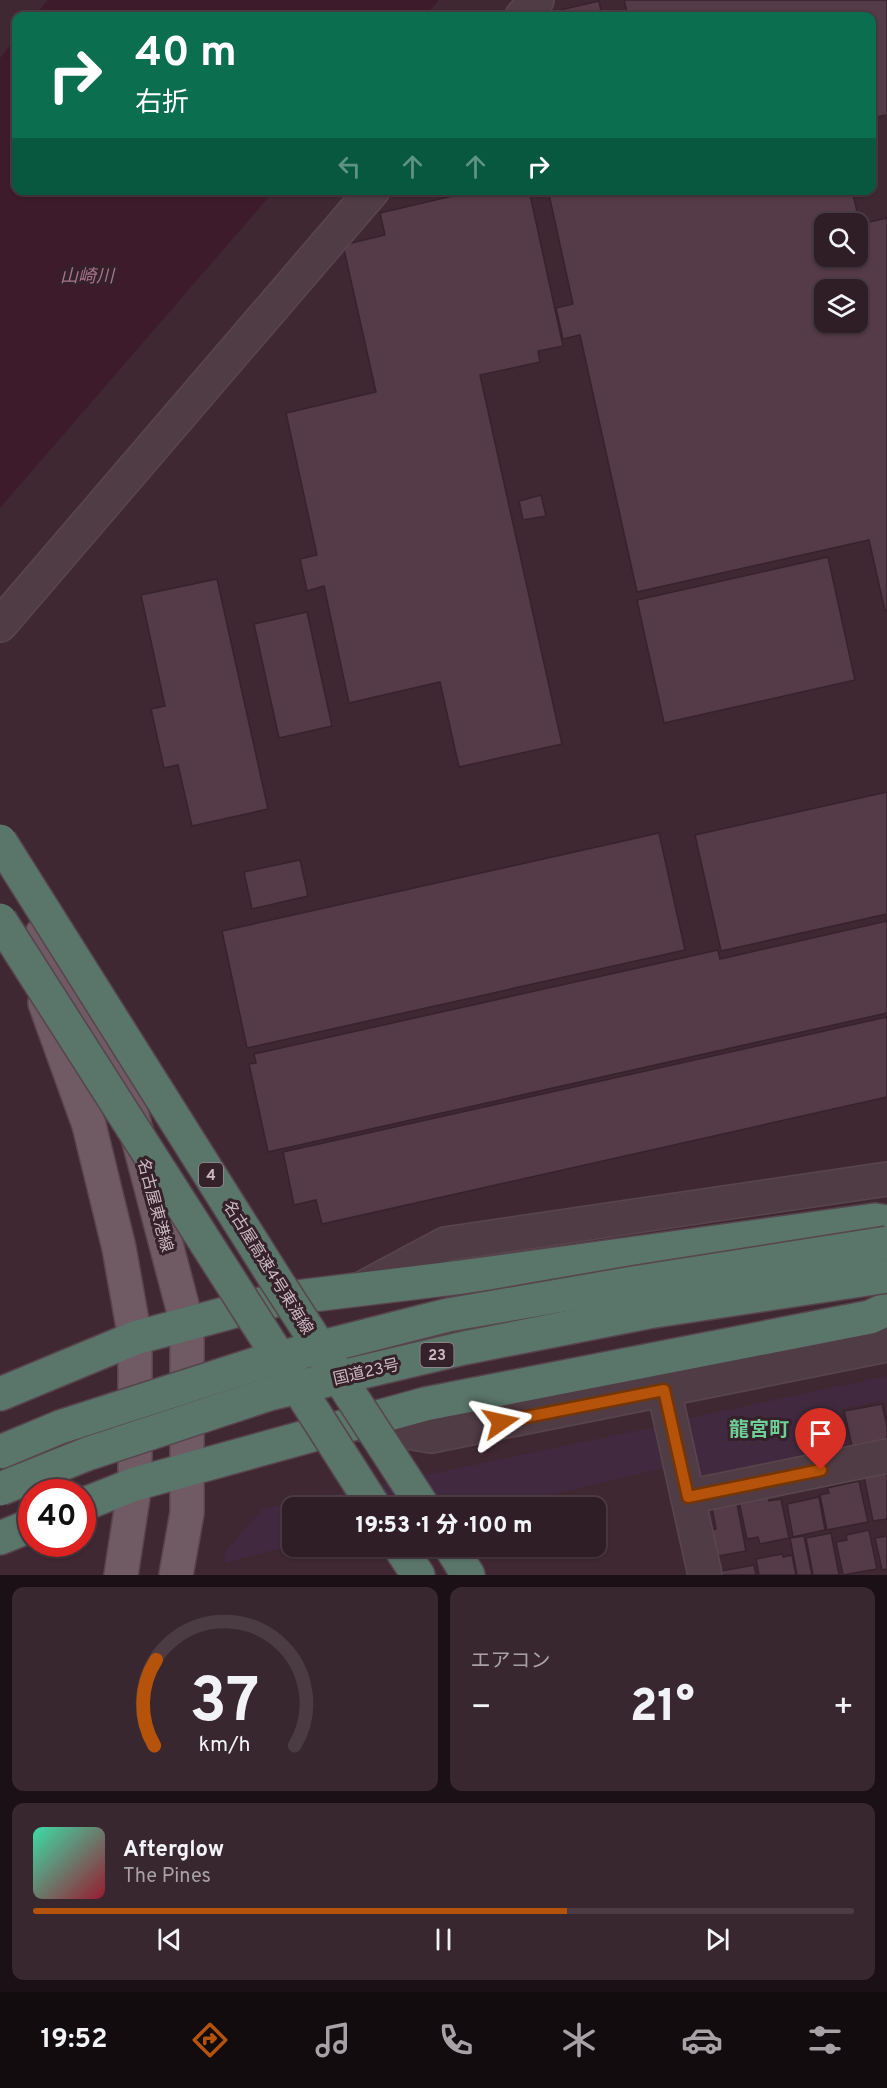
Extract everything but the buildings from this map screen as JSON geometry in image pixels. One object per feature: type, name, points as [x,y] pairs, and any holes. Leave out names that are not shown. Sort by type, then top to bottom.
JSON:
[{"type":"highway","name":"名古屋高速4号東海線","points":[[0,841],[276,1280],[417,1497]]},
{"type":"highway","name":"4","points":[[0,920],[368,1497]]},
{"type":"highway","points":[[0,1394],[135,1338],[280,1299],[462,1277],[875,1220],[887,1222]]},
{"type":"highway","name":"国道23号","points":[[0,1452],[60,1427],[259,1363],[448,1315],[887,1243]]},
{"type":"highway","name":"国道23号","points":[[0,1489],[87,1454],[269,1394],[464,1348],[648,1312],[887,1276]]},
{"type":"highway","points":[[96,1499],[135,1484],[186,1469],[425,1404],[870,1317],[887,1309]]},
{"type":"highway","points":[[0,1538],[18,1531]]},
{"type":"highway","points":[[406,1557],[417,1575]]},
{"type":"highway","points":[[457,1557],[468,1575]]},
{"type":"main road","name":"名古屋東港線","points":[[0,867],[39,928],[100,1038],[127,1096],[187,1324],[187,1513],[176,1575]]},
{"type":"main road","points":[[0,904],[26,949],[89,1125],[119,1248],[135,1338],[135,1484],[121,1575]]},
{"type":"street","points":[[526,12],[537,0]]},
{"type":"street","points":[[0,625],[369,195]]},
{"type":"street","points":[[363,1288],[445,1244],[887,1179]]},
{"type":"street","points":[[353,1423],[431,1436],[887,1345]]},
{"type":"street","points":[[664,1390],[705,1575]]},
{"type":"street","points":[[688,1497],[887,1456]]},
{"type":"shaded area","points":[[887,1376],[887,1408],[885,1400],[841,1409],[851,1456],[694,1480],[681,1420]]},
{"type":"shaded area","points":[[665,1425],[672,1466],[540,1497],[320,1497]]},
{"type":"shaded area","points":[[282,1505],[282,1548],[226,1563],[224,1553],[263,1509]]},
{"type":"water","points":[[48,0],[439,0],[428,12],[38,12]]},
{"type":"water","name":"山崎川","points":[[12,43],[12,195],[271,195],[0,508],[0,58]]},
{"type":"district","name":"龍宮町","points":[[759,1429]]},
{"type":"route","points":[[501,1422],[664,1390],[688,1497],[821,1470]]}]
